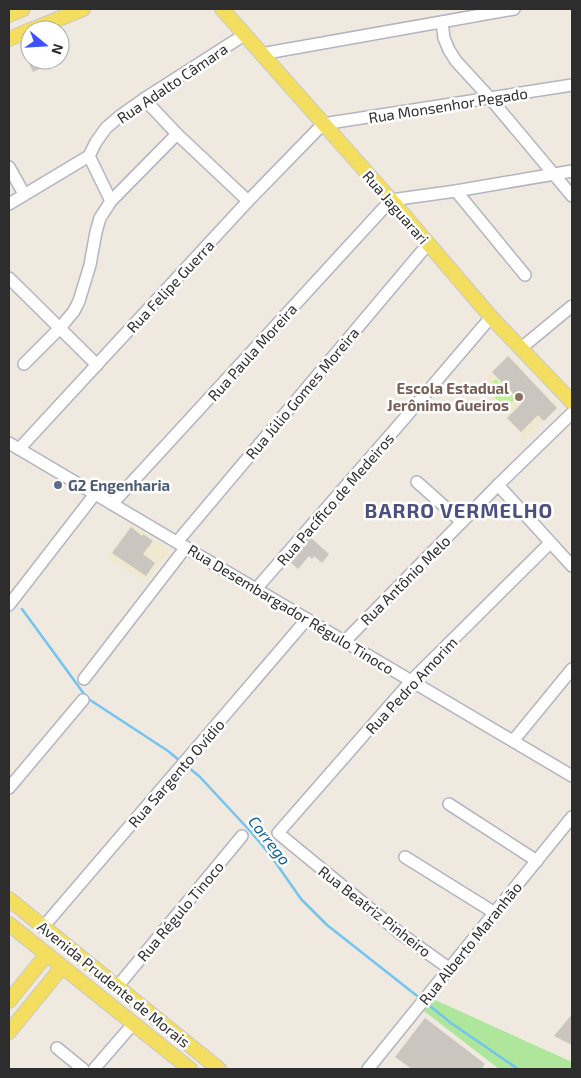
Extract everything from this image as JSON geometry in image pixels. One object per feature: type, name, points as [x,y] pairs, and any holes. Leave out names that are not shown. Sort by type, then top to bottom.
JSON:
[{"type":"main road","points":[[9,15],[24,9]]},
{"type":"main road","points":[[56,20],[83,9]]},
{"type":"main road","name":"Rua Jaguarari","points":[[222,9],[391,200],[491,317],[572,402]]},
{"type":"main road","name":"Avenida Prudente de Morais","points":[[9,899],[219,1069]]},
{"type":"main road","name":"Avenida Prudente de Morais","points":[[9,924],[190,1069]]},
{"type":"main road","points":[[9,1001],[47,954]]},
{"type":"main road","points":[[9,1032],[62,967]]},
{"type":"main road","points":[[30,976],[36,975],[42,978],[46,987]]},
{"type":"street","points":[[261,54],[514,9]]},
{"type":"street","points":[[442,22],[444,38],[456,61],[572,196]]},
{"type":"street","name":"Rua Adalto Câmara","points":[[9,204],[89,156],[106,128],[120,116],[244,34]]},
{"type":"street","name":"Rua Monsenhor Pegado","points":[[323,124],[572,85]]},
{"type":"street","points":[[144,99],[177,134],[248,201]]},
{"type":"street","name":"Rua Felipe Guerra","points":[[14,446],[97,365],[248,201],[323,124]]},
{"type":"street","points":[[24,364],[74,311],[79,301],[90,264],[96,232],[103,214],[111,201],[177,134]]},
{"type":"street","points":[[89,156],[111,201]]},
{"type":"street","points":[[9,167],[24,194]]},
{"type":"street","points":[[391,200],[572,171]]},
{"type":"street","points":[[456,191],[525,275]]},
{"type":"street","name":"Rua Paula Moreira","points":[[112,504],[391,200]]},
{"type":"street","name":"Rua Júlio Gomes Moreira","points":[[84,679],[181,545],[428,244]]},
{"type":"street","points":[[9,278],[97,365]]},
{"type":"street","points":[[520,348],[572,306]]},
{"type":"street","name":"Rua Pacífico de Medeiros","points":[[256,589],[404,420],[491,317]]},
{"type":"street","name":"Rua Antônio Melo","points":[[344,641],[572,413]]},
{"type":"street","name":"Rua Desembargador Régulo Tinoco","points":[[14,446],[572,776]]},
{"type":"street","points":[[417,482],[462,522]]},
{"type":"street","points":[[498,485],[572,566]]},
{"type":"street","points":[[9,605],[95,494]]},
{"type":"street","name":"Rua Pedro Amorim","points":[[278,833],[411,681],[550,543]]},
{"type":"street","name":"Rua Sargento Ovídio","points":[[44,926],[307,619]]},
{"type":"street","points":[[513,741],[572,668]]},
{"type":"street","points":[[9,788],[83,700]]},
{"type":"street","points":[[449,804],[537,861]]},
{"type":"street","name":"Rua Alberto Maranhão","points":[[368,1069],[572,817]]},
{"type":"street","name":"Rua Beatriz Pinheiro","points":[[278,833],[401,934],[450,969]]},
{"type":"street","name":"Rua Régulo Tinoco","points":[[117,987],[242,836]]},
{"type":"street","points":[[405,857],[495,913]]},
{"type":"street","points":[[94,1069],[132,1024]]},
{"type":"street","points":[[56,1048],[83,1069]]},
{"type":"shaded area","name":"Escola Estadual Jerônimo Gueiros","points":[[509,355],[558,406],[525,440],[488,395],[490,393],[481,383]]},
{"type":"shaded area","points":[[131,525],[170,549],[146,581],[107,558]]},
{"type":"green space","points":[[496,379],[515,399],[505,408],[486,388]]},
{"type":"green space","points":[[433,999],[572,1062],[572,1069],[499,1069],[424,1011]]},
{"type":"building","name":"Escola Estadual Jerônimo Gueiros","points":[[508,356],[557,408],[544,421],[538,415],[521,432],[507,418],[522,403],[492,372]]},
{"type":"building","points":[[131,527],[142,536],[143,534],[153,541],[143,554],[155,563],[146,576],[112,553]]},
{"type":"building","points":[[311,538],[329,554],[322,563],[314,556],[312,559],[309,556],[298,569],[290,562]]},
{"type":"building","points":[[572,1014],[572,1045],[554,1036]]},
{"type":"building","points":[[425,1018],[485,1064],[481,1069],[412,1069],[395,1057]]},
{"type":"waterway","name":"Corrego","points":[[22,609],[87,698],[168,751],[180,761]]},
{"type":"waterway","name":"Corrego","points":[[187,766],[200,777],[251,832],[271,856],[301,899],[327,925],[421,999]]},
{"type":"waterway","name":"Corrego","points":[[425,1002],[451,1023],[518,1069]]},
{"type":"place","name":"Escola Estadual Jerônimo Gueiros","points":[[519,397]]},
{"type":"place","name":"G2 Engenharia","points":[[58,485]]},
{"type":"district","name":"BARRO VERMELHO","points":[[459,510]]}]
